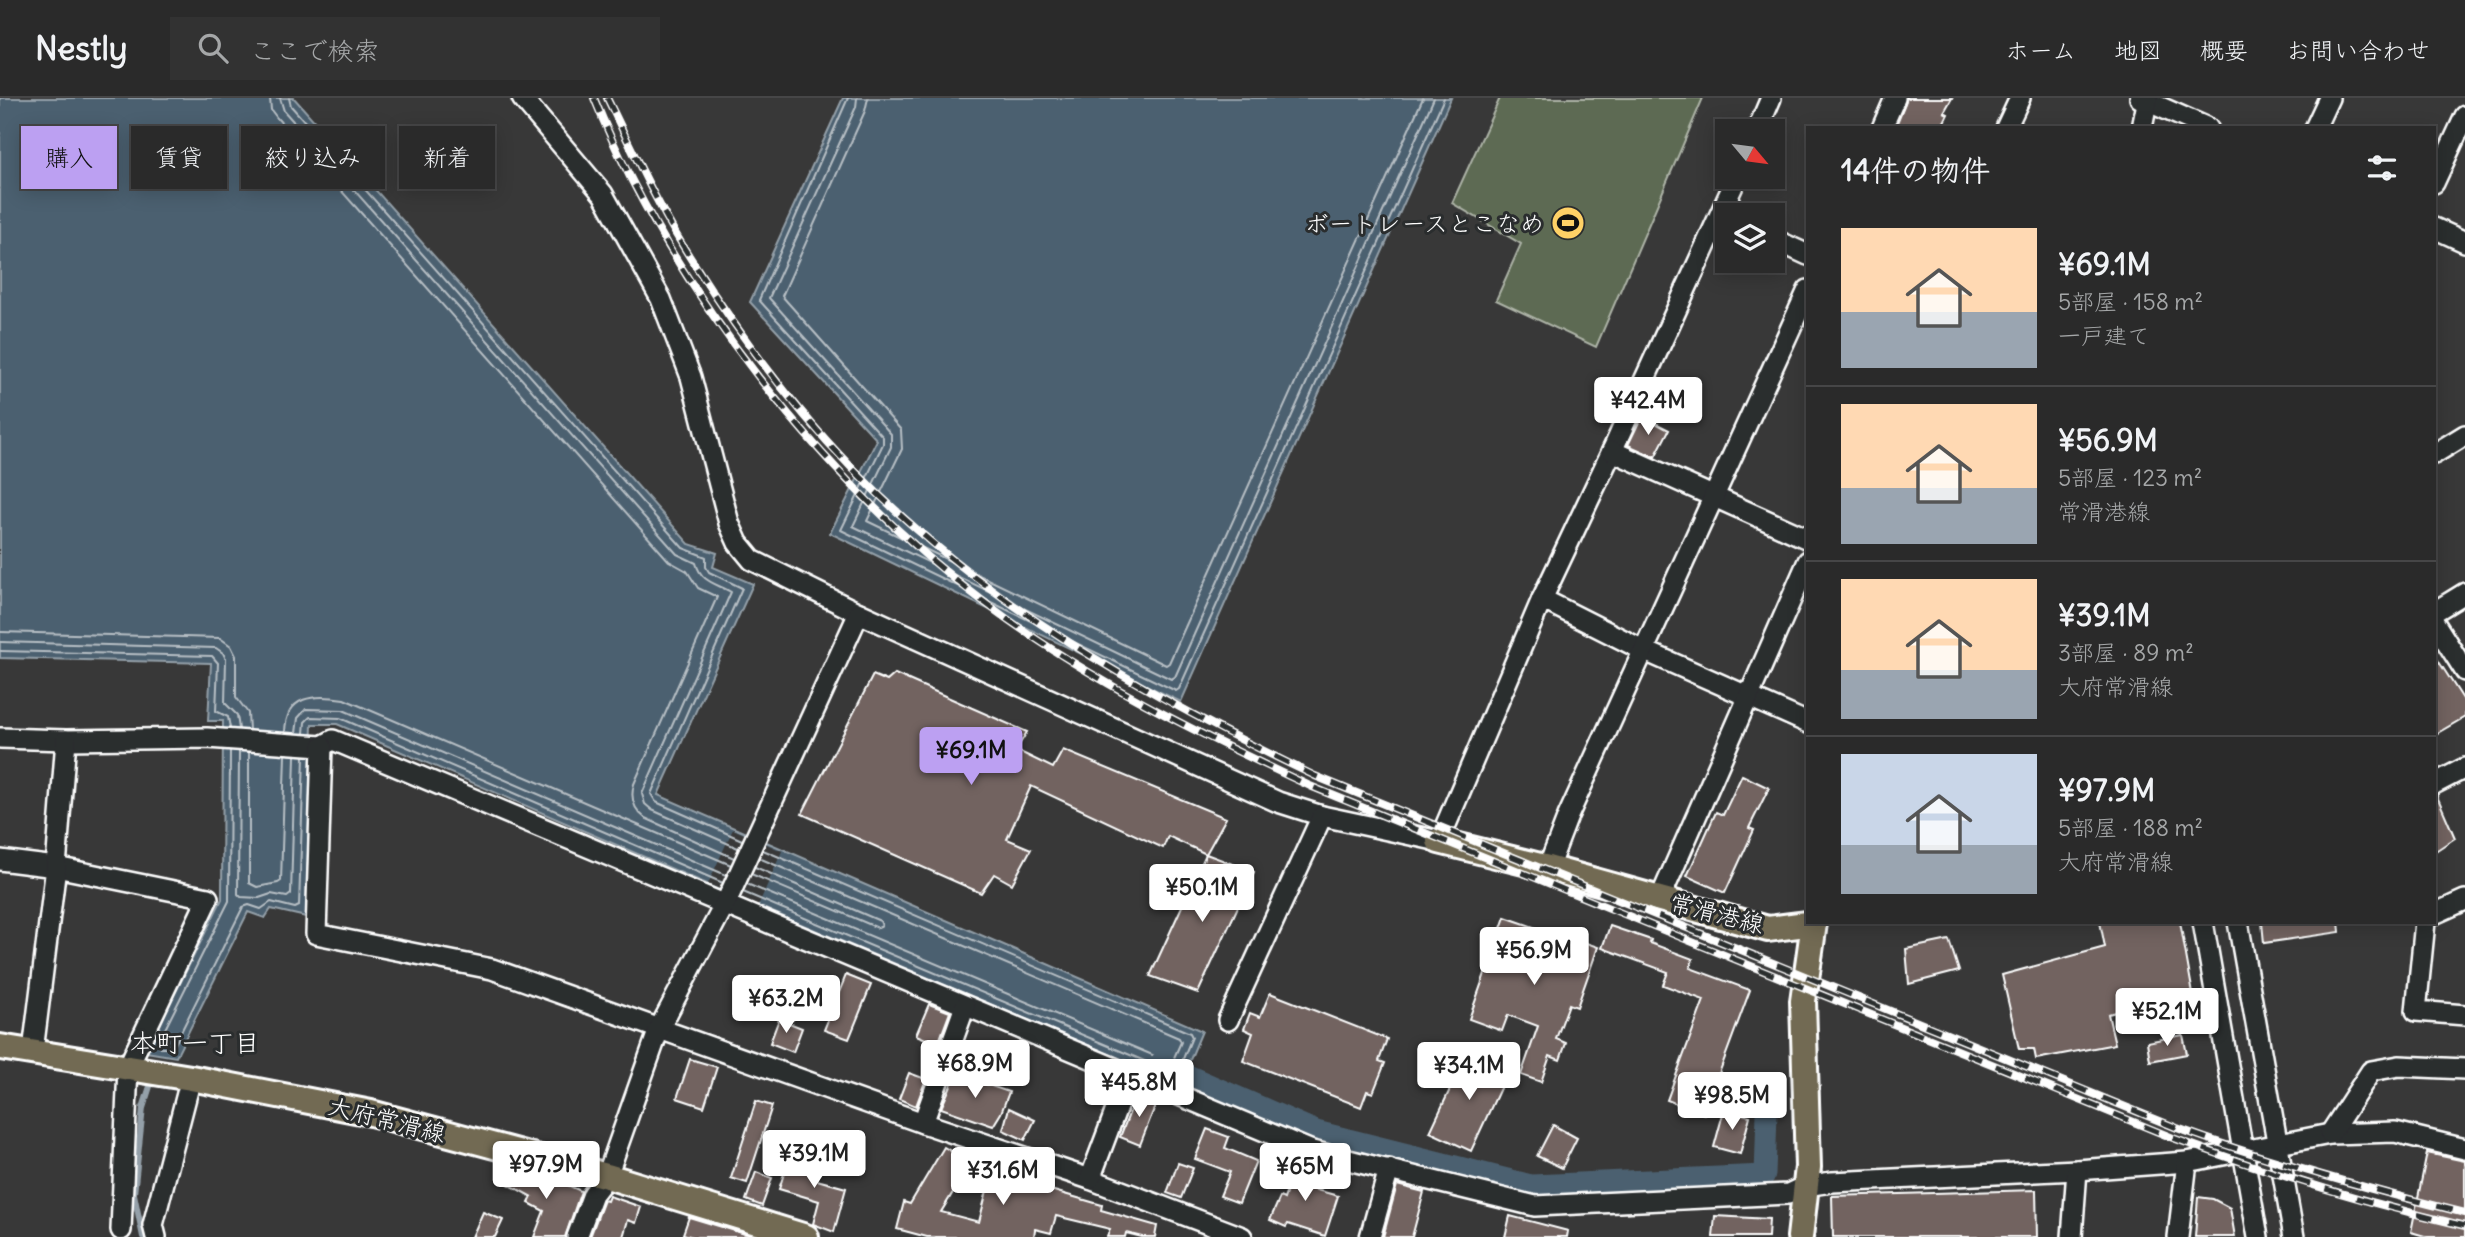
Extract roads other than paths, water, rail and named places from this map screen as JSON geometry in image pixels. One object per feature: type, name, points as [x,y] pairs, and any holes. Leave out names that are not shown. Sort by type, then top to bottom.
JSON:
[{"type":"main road","name":"常滑港線","points":[[1439,841],[1548,867],[1768,929],[1807,924]]},
{"type":"main road","name":"常滑港線","points":[[1800,1237],[1808,1167],[1803,1001],[1815,924]]},
{"type":"main road","name":"大府常滑線","points":[[0,1047],[180,1076],[371,1113],[607,1176],[806,1237]]},
{"type":"street","points":[[522,98],[603,194],[661,299],[691,377],[729,523],[738,543],[752,560],[859,613],[1278,802],[1322,816],[1439,841],[1542,599],[1715,235]]},
{"type":"street","points":[[1762,119],[1771,98]]},
{"type":"street","points":[[1883,126],[1895,98]]},
{"type":"street","points":[[2007,126],[2020,98]]},
{"type":"street","points":[[2316,126],[2329,98]]},
{"type":"street","points":[[2142,126],[2145,99],[2204,126]]},
{"type":"street","points":[[2436,180],[2465,116]]},
{"type":"street","points":[[2436,229],[2465,242]]},
{"type":"street","points":[[1785,244],[1806,254]]},
{"type":"street","points":[[1548,867],[1568,816],[1806,294]]},
{"type":"street","points":[[2436,453],[2465,435]]},
{"type":"street","points":[[1612,452],[1806,538]]},
{"type":"street","points":[[1660,899],[1806,566]]},
{"type":"street","points":[[2436,611],[2465,593]]},
{"type":"street","points":[[1542,599],[1643,650],[1806,722]]},
{"type":"street","points":[[578,1237],[593,1194],[607,1176],[659,1030],[727,901],[859,613]]},
{"type":"street","points":[[2436,625],[2465,671]]},
{"type":"street","points":[[0,737],[66,740],[207,738],[322,746],[333,740],[727,901],[965,1006],[1312,1151],[1535,1206],[1788,1194],[1805,1186],[1832,1182],[2187,1162],[2330,1134],[2395,1132],[2465,1149]]},
{"type":"street","points":[[33,1051],[56,867],[66,740]]},
{"type":"street","points":[[322,746],[316,934],[492,969],[923,1123],[1090,1179],[1242,1237]]},
{"type":"street","points":[[2436,783],[2465,768]]},
{"type":"street","points":[[1228,1020],[1322,816]]},
{"type":"street","points":[[0,860],[56,867],[208,898],[135,1068],[122,1232],[153,1229],[180,1076]]},
{"type":"street","points":[[2436,913],[2465,900]]},
{"type":"street","points":[[2203,924],[2258,1237]]},
{"type":"street","points":[[2238,924],[2294,1237]]},
{"type":"street","points":[[2425,924],[2416,1011],[2465,1014]]},
{"type":"street","points":[[923,1123],[965,1006]]},
{"type":"street","points":[[2330,1134],[2371,1071],[2399,1066],[2465,1069]]},
{"type":"street","points":[[1090,1179],[1129,1075]]},
{"type":"street","points":[[2178,1237],[2187,1162]]},
{"type":"street","points":[[1370,1237],[1389,1170]]},
{"type":"street","points":[[2072,1237],[2077,1170]]},
{"type":"water","points":[[0,98],[294,98],[319,126],[241,126],[241,189],[375,189],[689,544],[717,553],[713,567],[753,584],[658,795],[1202,1031],[1180,1084],[337,724],[312,724],[306,917],[271,909],[265,918],[248,912],[176,1057],[146,1052],[222,899],[223,721],[208,721],[211,663],[0,658]]},
{"type":"water","points":[[843,98],[1451,98],[1181,702],[830,533],[877,440],[750,302]]},
{"type":"waterway","points":[[1160,1063],[1316,1131],[1531,1185],[1765,1175],[1767,1113]]},
{"type":"waterway","points":[[143,1237],[134,1194],[143,1108],[153,1077]]},
{"type":"railway","points":[[594,98],[626,169],[665,240],[709,310],[758,377],[868,501],[927,556],[988,605],[1064,657],[1144,704],[1310,786],[2173,1138],[2318,1186],[2465,1226]]},
{"type":"railway","points":[[607,98],[658,202],[693,262],[729,316],[807,419],[851,467],[902,516],[955,561],[1011,603],[1128,678],[1190,713],[1315,776],[2177,1128],[2320,1174],[2465,1213]]},
{"type":"place","name":"ボートレースとこなめ","points":[[1568,223]]},
{"type":"district","name":"本町一丁目","points":[[195,1042]]}]
